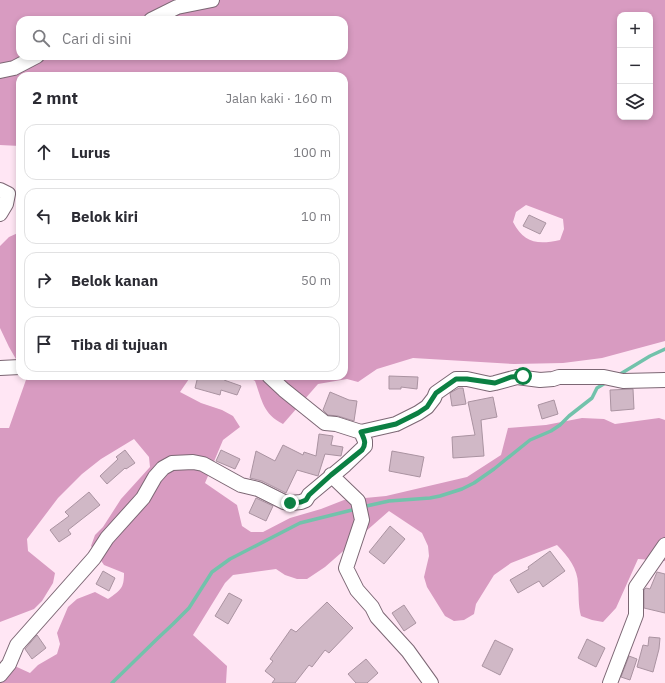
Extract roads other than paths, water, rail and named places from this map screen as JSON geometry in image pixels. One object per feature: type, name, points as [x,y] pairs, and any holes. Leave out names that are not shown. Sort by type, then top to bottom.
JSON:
[{"type":"street","points":[[159,16],[177,7],[212,0]]},
{"type":"street","points":[[0,71],[14,68],[29,60]]},
{"type":"street","points":[[0,190],[8,194],[6,204],[0,214]]},
{"type":"street","points":[[0,368],[16,368]]},
{"type":"street","points":[[273,380],[325,423],[336,424],[361,432],[396,424],[418,413],[427,407],[436,393],[456,379],[467,379],[490,384],[517,376],[540,380],[559,377],[604,377],[623,381],[665,380]]},
{"type":"street","points":[[0,675],[9,664],[17,645],[94,558],[107,538],[143,498],[155,477],[163,468],[172,463],[193,462],[203,464],[241,485],[258,489],[284,502],[301,502],[306,500],[309,495],[365,446],[365,441],[361,432]]},
{"type":"street","points":[[331,475],[358,501],[362,520],[346,568],[357,590],[372,607],[377,617],[408,651],[431,683]]},
{"type":"street","points":[[610,683],[636,615],[636,587],[665,545]]},
{"type":"waterway","points":[[617,376],[650,356],[665,349]]},
{"type":"waterway","points":[[362,507],[389,501],[440,496],[462,489],[474,483],[530,440],[551,431],[560,425],[592,398],[597,388],[607,382]]},
{"type":"waterway","points":[[112,683],[189,608],[212,572],[230,559],[300,523],[356,509]]}]
